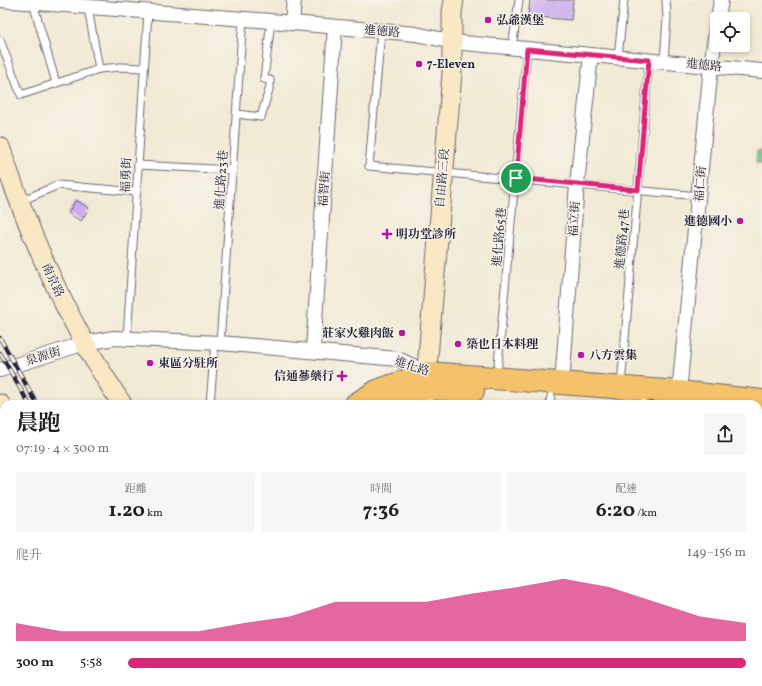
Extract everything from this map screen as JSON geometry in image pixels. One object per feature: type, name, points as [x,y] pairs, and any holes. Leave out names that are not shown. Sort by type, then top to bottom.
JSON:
[{"type":"main road","name":"進化路","points":[[425,388],[497,378],[554,394],[621,388],[680,392],[753,400]]},
{"type":"main road","name":"進化路","points":[[425,388],[554,394],[609,400]]},
{"type":"main road","points":[[362,400],[377,391],[425,388]]},
{"type":"main road","points":[[400,400],[425,388]]},
{"type":"street","name":"進德路","points":[[0,0],[33,4],[62,3],[88,8],[243,18],[416,34],[453,42],[762,71]]},
{"type":"street","points":[[292,23],[294,0]]},
{"type":"street","name":"自由路三段","points":[[425,388],[442,173],[452,74],[452,12],[454,0]]},
{"type":"street","points":[[719,12],[721,0]]},
{"type":"street","name":"福智街","points":[[313,350],[334,27]]},
{"type":"street","name":"福仁街","points":[[680,392],[712,52]]},
{"type":"street","name":"福立街","points":[[554,394],[590,55]]},
{"type":"street","name":"南京路","points":[[0,148],[18,202],[62,299],[85,343],[120,400]]},
{"type":"street","name":"進化路","points":[[85,343],[114,338],[127,338],[313,350],[398,360],[425,388]]},
{"type":"street","name":"泉源街","points":[[0,370],[85,343]]},
{"type":"lane","points":[[512,48],[519,0]]},
{"type":"lane","points":[[618,57],[624,0]]},
{"type":"lane","points":[[664,61],[667,18],[666,0]]},
{"type":"lane","points":[[33,4],[56,84]]},
{"type":"lane","points":[[88,8],[99,69]]},
{"type":"lane","name":"福勇街","points":[[127,338],[148,12]]},
{"type":"lane","name":"進化路23巷","points":[[210,400],[233,170],[243,18]]},
{"type":"lane","points":[[237,114],[261,117],[270,86],[270,80],[264,79],[271,21]]},
{"type":"lane","points":[[382,31],[369,166],[516,178],[699,196]]},
{"type":"lane","points":[[0,40],[21,95],[99,69],[120,67],[144,68]]},
{"type":"lane","name":"進化路65巷","points":[[497,378],[527,49]]},
{"type":"lane","name":"進德路47巷","points":[[621,388],[649,60]]},
{"type":"lane","points":[[138,165],[233,170]]},
{"type":"lane","points":[[18,202],[58,185],[137,192]]},
{"type":"green space","points":[[757,151],[762,151],[762,164],[756,163]]},
{"type":"building","points":[[530,0],[573,0],[571,20],[528,16]]},
{"type":"building","points":[[76,200],[89,208],[81,221],[68,213]]},
{"type":"railway","points":[[0,338],[35,400]]},
{"type":"railway","points":[[0,353],[27,400]]},
{"type":"place","name":"弘爺漢堡","points":[[488,20]]},
{"type":"place","name":"7-Eleven","points":[[419,64]]},
{"type":"place","name":"進德國小","points":[[740,221]]},
{"type":"place","name":"明功堂診所","points":[[387,234]]},
{"type":"place","name":"莊家火雞肉飯","points":[[402,333]]},
{"type":"place","name":"築也日本料理","points":[[458,344]]},
{"type":"place","name":"八方雲集","points":[[581,355]]},
{"type":"place","name":"東區分駐所","points":[[150,363]]},
{"type":"place","name":"信通蔘藥行","points":[[342,376]]},
{"type":"route","points":[[527,49],[649,60],[638,190],[516,178],[527,49]]}]
